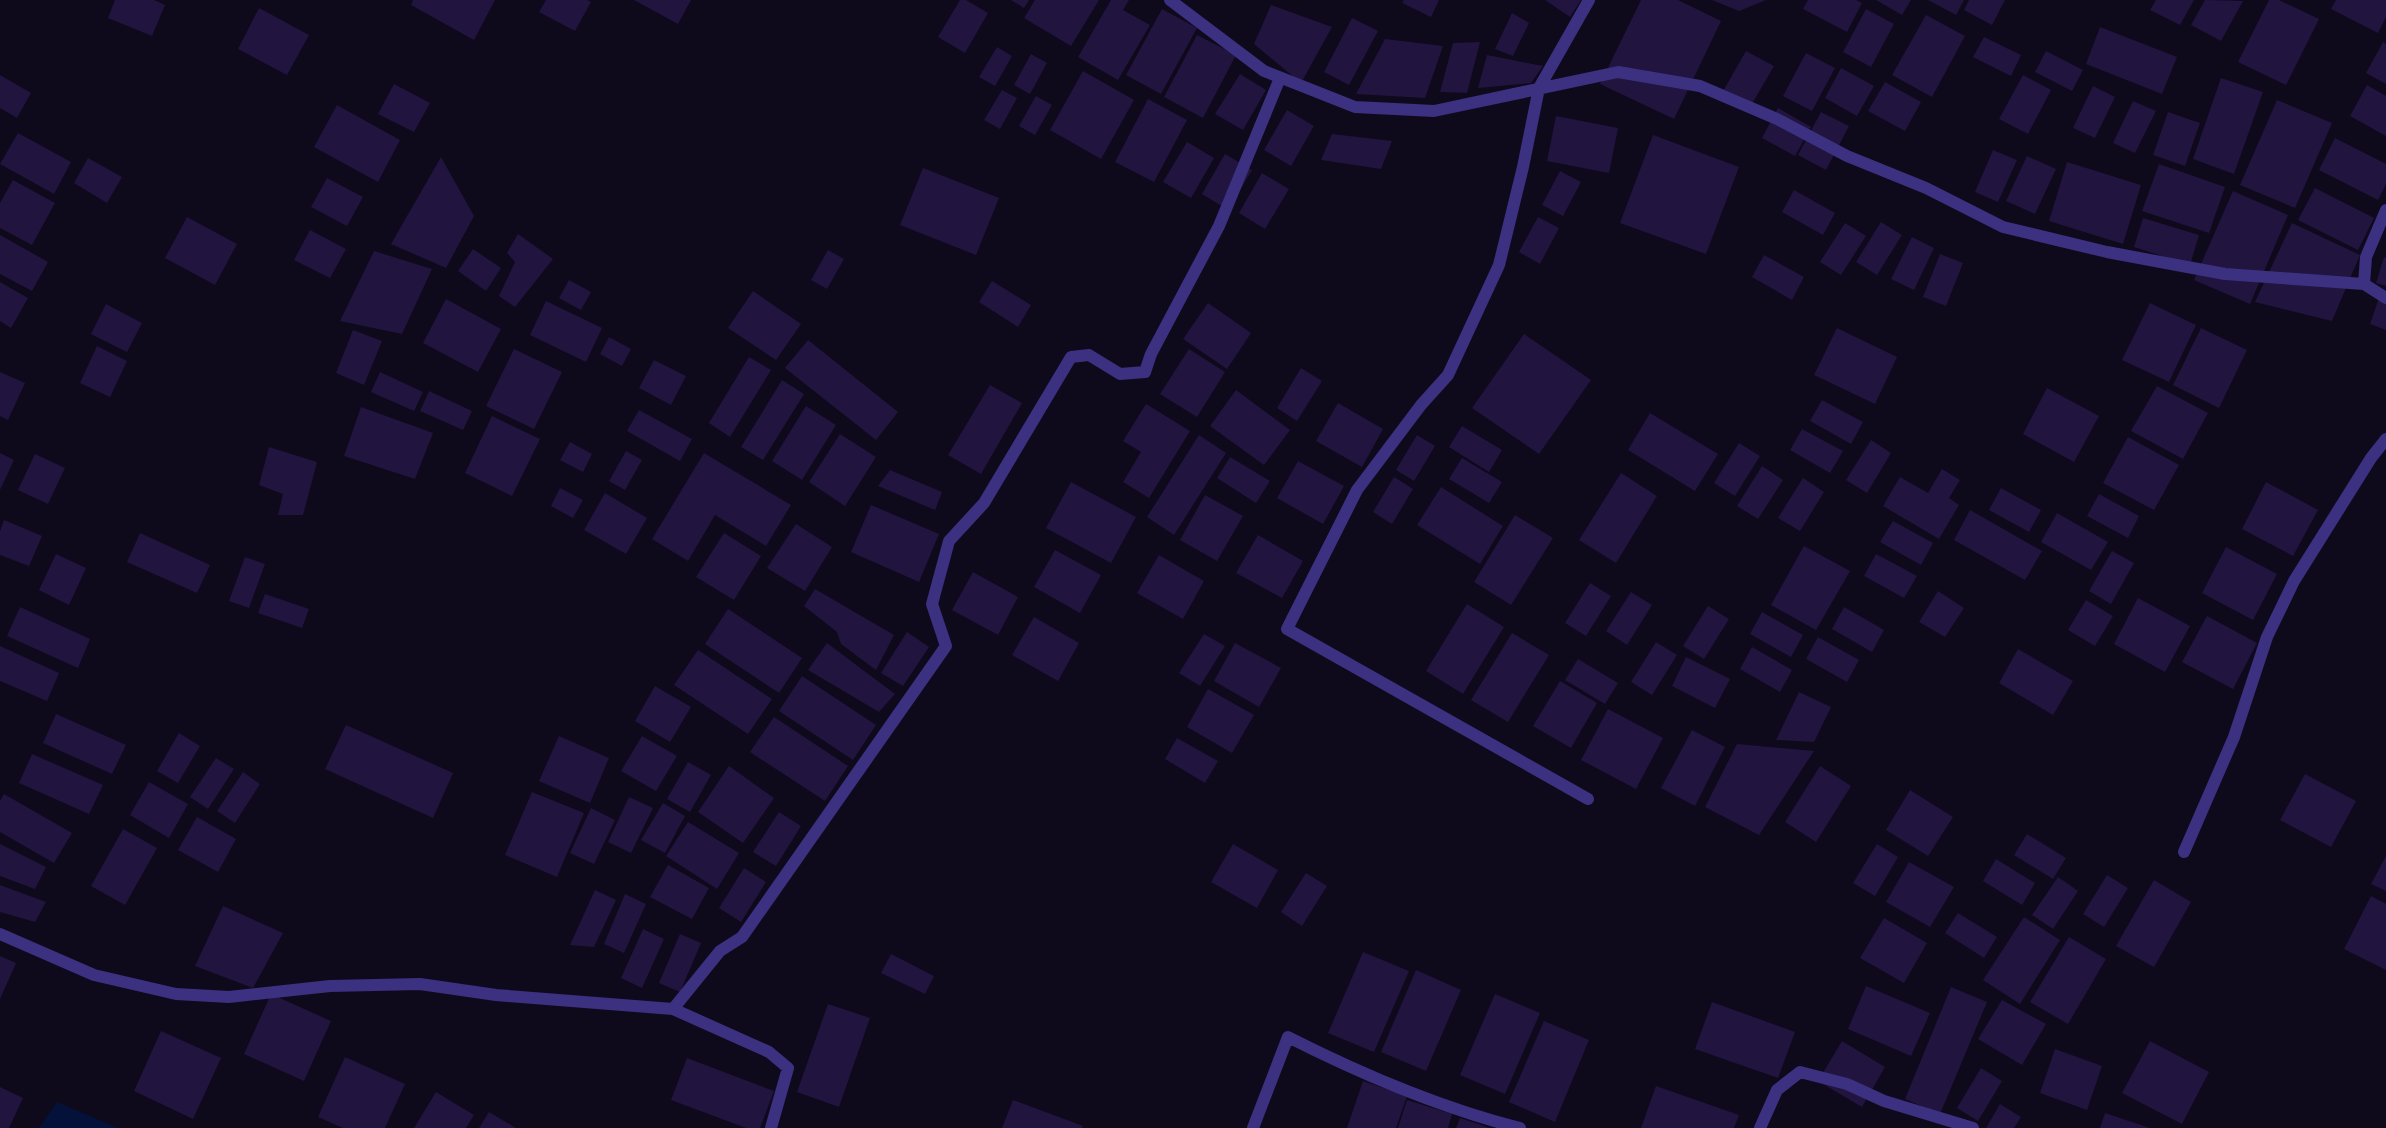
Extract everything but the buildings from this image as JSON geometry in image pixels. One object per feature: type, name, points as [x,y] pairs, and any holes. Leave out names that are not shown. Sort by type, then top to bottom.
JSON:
[{"type":"street","points":[[1170,0],[1264,71],[1355,108],[1434,111],[1618,72],[1700,86],[1777,119],[1847,156],[1926,188],[2003,227],[2107,252],[2225,274],[2364,284],[2386,298]]},
{"type":"street","points":[[1588,800],[1287,629],[1357,490],[1421,405],[1448,375],[1499,265],[1523,167],[1539,88],[1589,0]]},
{"type":"street","points":[[673,1009],[720,951],[742,937],[946,646],[932,604],[949,541],[984,503],[1071,357],[1089,355],[1120,374],[1144,372],[1151,354],[1219,226],[1280,78]]},
{"type":"street","points":[[2364,284],[2366,257],[2386,210]]},
{"type":"street","points":[[2184,852],[2234,737],[2267,637],[2294,581],[2371,458],[2386,439]]},
{"type":"street","points":[[0,934],[94,975],[176,994],[229,997],[330,986],[420,984],[496,995],[673,1009],[769,1052],[788,1068],[771,1128]]},
{"type":"street","points":[[1253,1128],[1288,1037],[1351,1069],[1428,1098],[1520,1128]]},
{"type":"street","points":[[1760,1128],[1777,1090],[1800,1072],[1847,1084],[1884,1102],[1973,1128]]},
{"type":"water","points":[[57,1102],[118,1128],[39,1128]]}]
